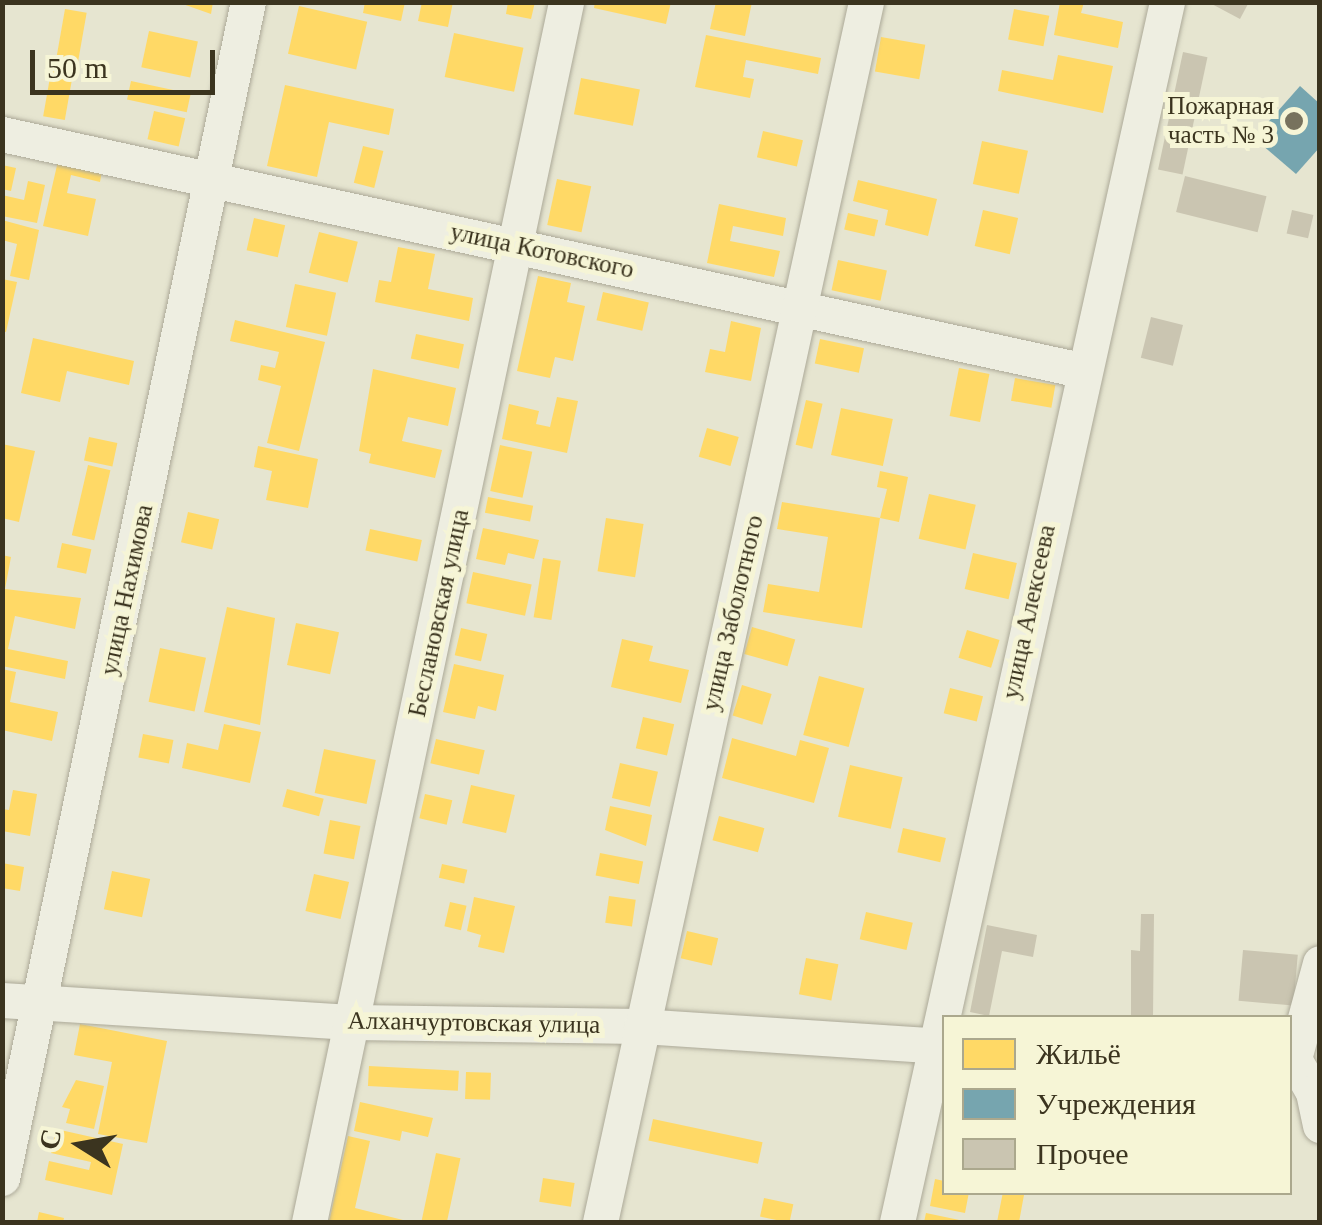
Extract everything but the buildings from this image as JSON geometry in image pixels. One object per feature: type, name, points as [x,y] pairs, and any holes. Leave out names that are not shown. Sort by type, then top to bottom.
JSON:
[{"type":"street","name":"улица Нахимова","points":[[2,1178],[248,2]]},
{"type":"street","name":"Беслановская улица","points":[[309,1222],[566,2]]},
{"type":"street","name":"улица Заболотного","points":[[600,1222],[866,2]]},
{"type":"street","name":"улица Алексеева","points":[[946,1015],[1081,370],[1166,2]]},
{"type":"street","name":"улица Котовского","points":[[2,134],[1081,370]]},
{"type":"street","points":[[1320,964],[1292,1059],[1313,1092],[1320,1125]]},
{"type":"street","name":"Алханчуртовская улица","points":[[2,1000],[354,1022],[641,1026],[940,1046]]},
{"type":"street","name":"улица Алексеева","points":[[897,1222],[940,1046]]},
{"type":"place","name":"Пожарная часть № 3","points":[[1294,121]]}]
